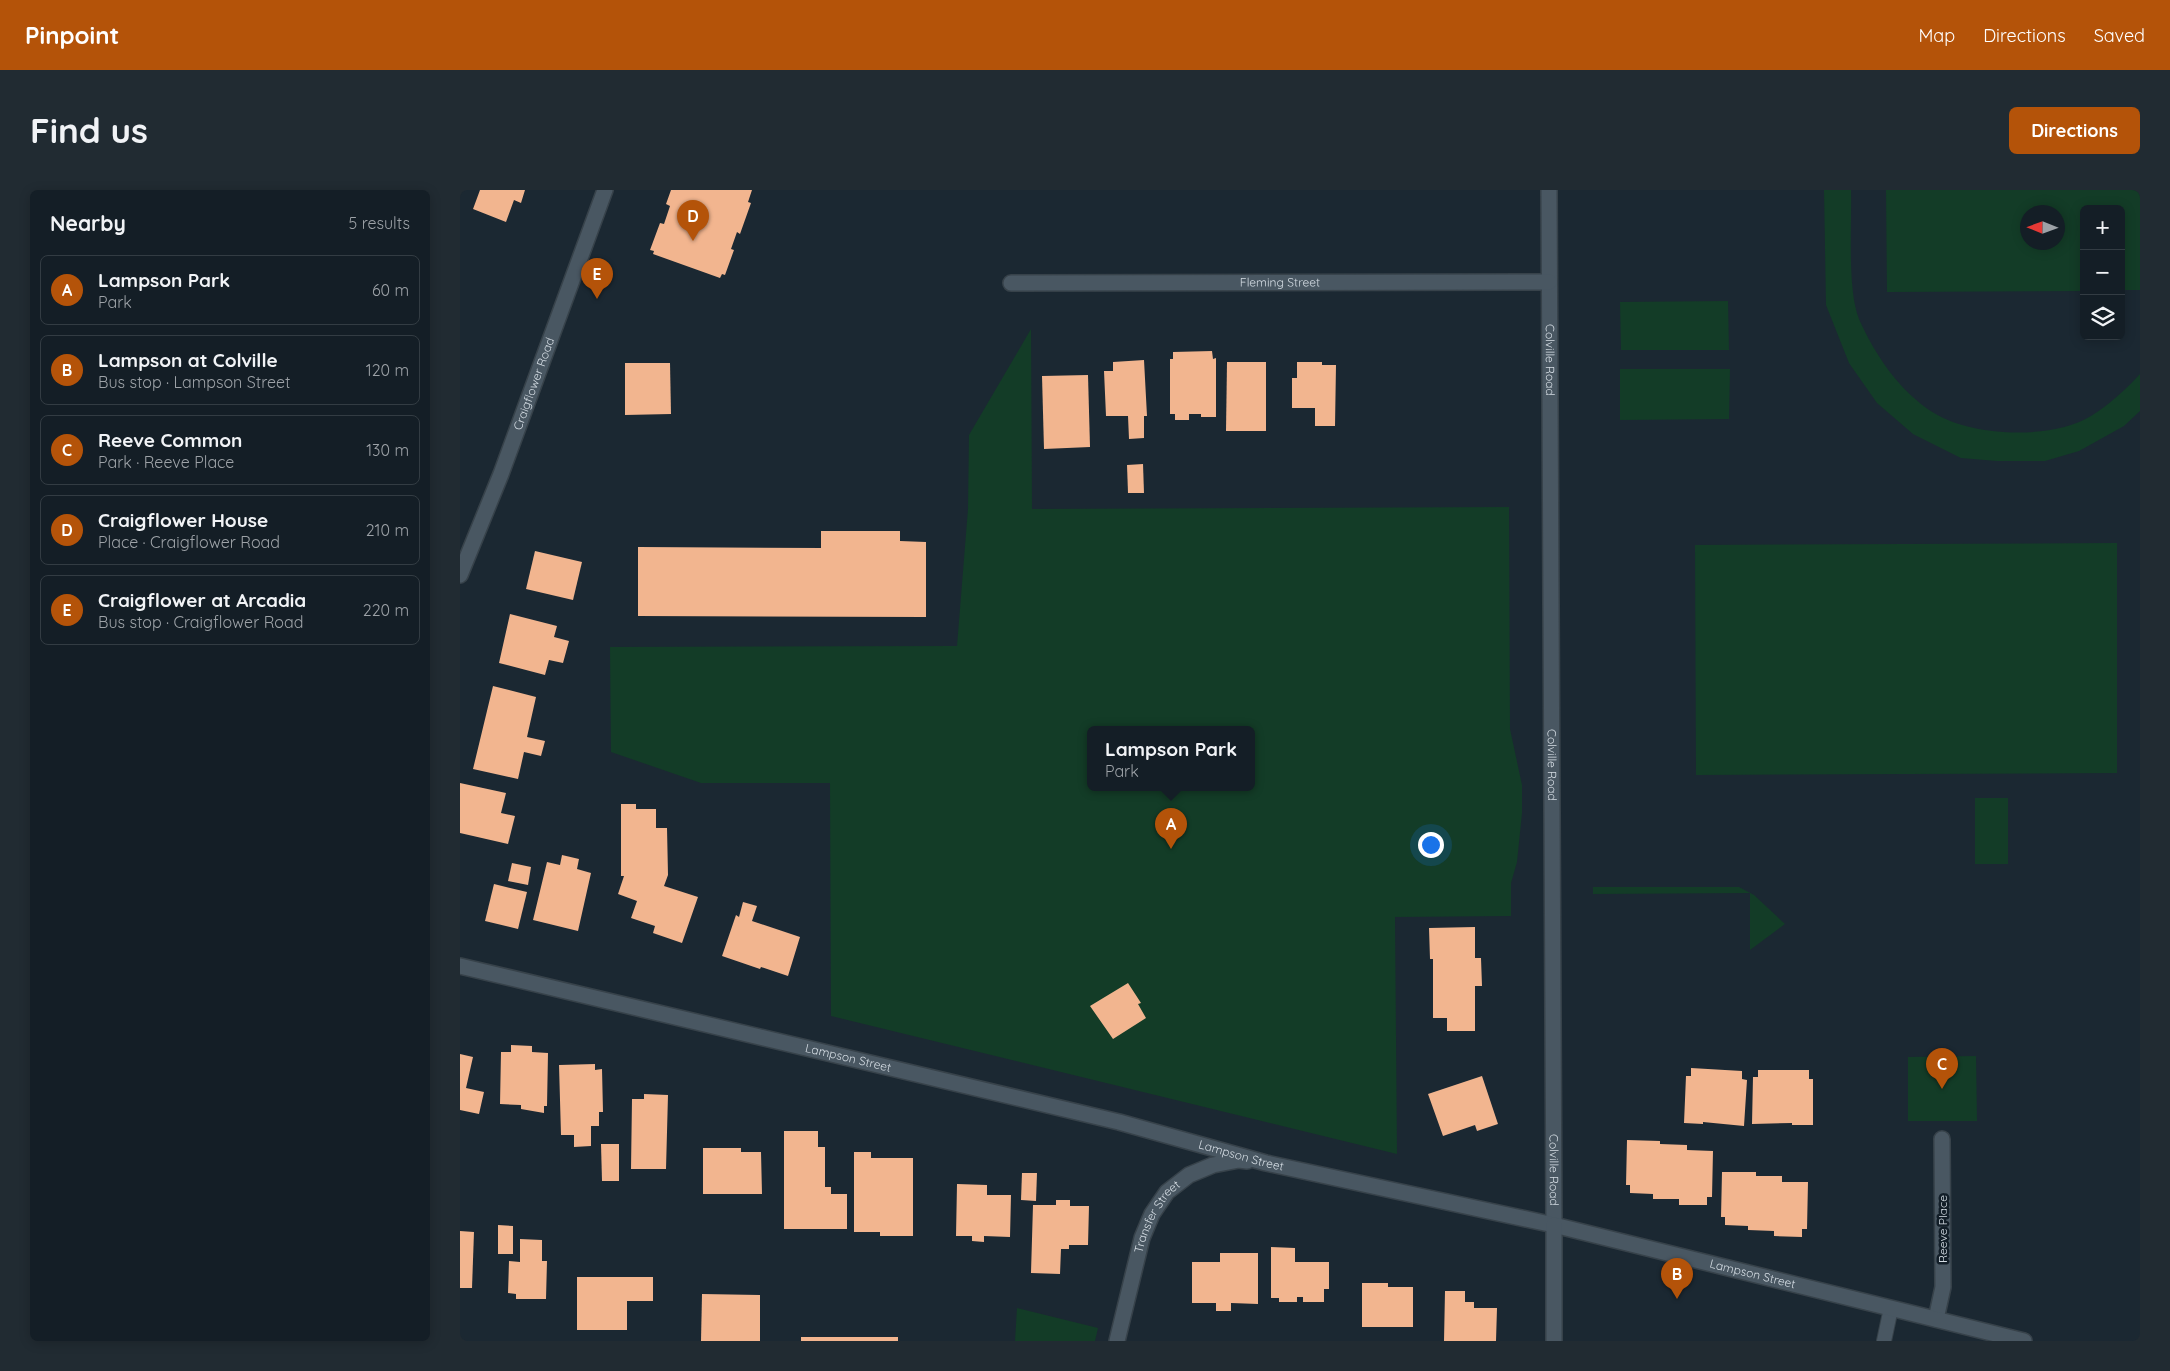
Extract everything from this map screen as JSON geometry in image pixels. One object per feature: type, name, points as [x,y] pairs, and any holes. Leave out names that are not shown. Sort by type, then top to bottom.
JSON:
[{"type":"street","name":"Craigflower Road","points":[[460,575],[501,474],[605,190]]},
{"type":"street","name":"Colville Road","points":[[1549,190],[1554,1341]]},
{"type":"street","name":"Fleming Street","points":[[1011,283],[1549,282]]},
{"type":"street","name":"Lampson Street","points":[[460,966],[1119,1122],[1266,1163],[1554,1225],[2024,1341]]},
{"type":"street","name":"Reeve Place","points":[[1936,1319],[1943,1287],[1942,1139]]},
{"type":"street","name":"Transfer Street","points":[[1117,1341],[1142,1238],[1152,1214],[1167,1192],[1188,1175],[1213,1165],[1239,1160],[1266,1163]]},
{"type":"lane","points":[[1884,1341],[1891,1308]]},
{"type":"green space","points":[[1824,190],[1851,190],[1851,274],[1855,306],[1865,333],[1881,359],[1900,384],[1910,395],[1934,413],[1950,421],[1991,431],[2034,432],[2056,429],[2075,424],[2105,407],[2140,374],[2140,411],[2124,426],[2079,451],[2045,461],[1997,461],[1961,458],[1913,434],[1877,403],[1849,363],[1826,305]]},
{"type":"green space","points":[[1886,190],[2140,190],[2140,290],[2125,290],[2125,205],[2080,205],[2080,291],[1887,292]]},
{"type":"green space","points":[[1728,301],[1729,350],[1621,350],[1620,302]]},
{"type":"green space","points":[[1031,329],[1032,509],[1509,507],[1510,729],[1522,785],[1522,813],[1517,862],[1511,883],[1511,916],[1395,917],[1397,1154],[831,1016],[830,783],[701,783],[611,752],[610,647],[957,646],[968,509],[969,435]]},
{"type":"green space","points":[[1620,369],[1730,369],[1729,419],[1620,420]]},
{"type":"green space","points":[[2117,543],[2117,773],[1696,775],[1695,545]]},
{"type":"green space","points":[[1975,798],[2008,798],[2008,864],[1975,864]]},
{"type":"green space","points":[[1593,887],[1739,887],[1754,895],[1785,924],[1750,950],[1750,893],[1593,894]]},
{"type":"green space","points":[[1976,1056],[1977,1121],[1908,1121],[1908,1057]]},
{"type":"green space","points":[[1017,1308],[1098,1328],[1095,1341],[1015,1341]]},
{"type":"building","points":[[480,190],[525,190],[521,203],[514,200],[506,222],[473,209]]},
{"type":"building","points":[[671,190],[752,190],[748,202],[751,203],[740,234],[737,232],[731,249],[734,250],[725,275],[722,274],[720,278],[653,254],[654,251],[650,250],[660,223],[664,224],[670,206],[666,204]]},
{"type":"building","points":[[1212,351],[1213,359],[1216,358],[1216,417],[1201,417],[1201,414],[1189,414],[1189,420],[1175,420],[1175,414],[1170,414],[1170,359],[1173,359],[1173,352]]},
{"type":"building","points":[[1144,360],[1147,416],[1144,416],[1144,438],[1129,439],[1128,416],[1106,416],[1104,371],[1113,371],[1113,362]]},
{"type":"building","points":[[1227,362],[1266,362],[1266,431],[1226,431]]},
{"type":"building","points":[[1297,362],[1322,362],[1322,365],[1336,365],[1335,426],[1315,426],[1315,408],[1292,408],[1292,378],[1297,378]]},
{"type":"building","points":[[625,363],[670,363],[671,414],[625,415]]},
{"type":"building","points":[[1088,375],[1090,447],[1044,449],[1042,376]]},
{"type":"building","points":[[1143,464],[1144,493],[1128,493],[1127,465]]},
{"type":"building","points":[[821,531],[900,531],[900,541],[926,542],[926,617],[638,616],[638,547],[821,548]]},
{"type":"building","points":[[535,551],[582,562],[573,600],[526,589]]},
{"type":"building","points":[[510,614],[557,626],[554,637],[569,641],[563,663],[549,660],[545,675],[499,663]]},
{"type":"building","points":[[493,686],[536,697],[527,737],[545,741],[541,756],[524,752],[518,779],[473,769]]},
{"type":"building","points":[[460,783],[506,793],[501,813],[515,816],[508,844],[460,833]]},
{"type":"building","points":[[621,804],[636,804],[636,809],[656,809],[656,828],[667,828],[668,875],[664,886],[698,897],[682,943],[653,933],[655,926],[631,918],[637,901],[618,894],[624,876],[621,876]]},
{"type":"building","points":[[562,855],[579,859],[577,869],[591,873],[578,931],[533,920],[547,862],[560,865]]},
{"type":"building","points":[[512,863],[531,867],[528,885],[508,881]]},
{"type":"building","points":[[494,884],[527,892],[518,929],[485,921]]},
{"type":"building","points":[[743,902],[757,906],[752,921],[800,937],[788,976],[722,956],[736,915],[739,917]]},
{"type":"building","points":[[1475,927],[1475,958],[1481,958],[1482,986],[1475,986],[1475,1031],[1447,1031],[1447,1018],[1433,1018],[1433,959],[1430,959],[1429,928]]},
{"type":"building","points":[[1128,983],[1141,1003],[1138,1004],[1146,1018],[1113,1039],[1090,1006]]},
{"type":"building","points":[[511,1045],[532,1046],[532,1052],[548,1053],[547,1106],[544,1106],[544,1113],[521,1109],[521,1105],[500,1104],[501,1052],[511,1052]]},
{"type":"building","points":[[460,1054],[473,1057],[466,1088],[484,1092],[479,1114],[460,1110]]},
{"type":"building","points":[[595,1064],[595,1070],[602,1069],[603,1112],[599,1112],[599,1126],[591,1126],[591,1146],[574,1147],[574,1135],[561,1135],[559,1065]]},
{"type":"building","points":[[1691,1068],[1742,1071],[1742,1079],[1747,1080],[1744,1126],[1703,1122],[1703,1124],[1684,1123],[1686,1076],[1691,1076]]},
{"type":"building","points":[[1758,1070],[1809,1070],[1809,1079],[1813,1079],[1813,1125],[1792,1125],[1792,1123],[1752,1124],[1753,1077],[1758,1077]]},
{"type":"building","points":[[1482,1076],[1498,1124],[1477,1131],[1475,1125],[1443,1136],[1428,1094]]},
{"type":"building","points":[[644,1094],[668,1095],[666,1169],[631,1169],[632,1099],[644,1099]]},
{"type":"building","points":[[784,1131],[818,1131],[818,1147],[825,1147],[825,1187],[831,1187],[831,1194],[847,1194],[847,1229],[784,1229]]},
{"type":"building","points":[[1627,1140],[1660,1141],[1660,1144],[1687,1145],[1687,1150],[1713,1151],[1712,1197],[1707,1197],[1707,1205],[1679,1205],[1679,1199],[1653,1199],[1653,1194],[1630,1193],[1630,1185],[1626,1185]]},
{"type":"building","points":[[601,1144],[619,1144],[619,1181],[602,1181]]},
{"type":"building","points":[[703,1148],[741,1148],[741,1152],[761,1152],[762,1194],[703,1194]]},
{"type":"building","points":[[854,1152],[871,1152],[871,1158],[913,1158],[913,1236],[880,1236],[880,1232],[854,1232]]},
{"type":"building","points":[[1722,1172],[1756,1172],[1756,1176],[1782,1176],[1782,1182],[1808,1182],[1807,1229],[1802,1229],[1802,1237],[1774,1236],[1774,1231],[1748,1230],[1748,1226],[1725,1225],[1725,1217],[1721,1217]]},
{"type":"building","points":[[1022,1173],[1037,1173],[1036,1201],[1021,1200]]},
{"type":"building","points":[[957,1184],[987,1185],[987,1195],[1011,1195],[1010,1237],[984,1236],[984,1242],[972,1241],[972,1236],[956,1236]]},
{"type":"building","points":[[1056,1200],[1070,1200],[1070,1206],[1089,1206],[1088,1245],[1069,1245],[1069,1249],[1061,1249],[1060,1274],[1031,1273],[1033,1205],[1056,1205]]},
{"type":"building","points":[[498,1225],[513,1226],[513,1254],[498,1254]]},
{"type":"building","points":[[460,1231],[474,1232],[472,1288],[460,1288]]},
{"type":"building","points":[[520,1239],[542,1240],[542,1261],[547,1261],[546,1299],[516,1299],[516,1294],[508,1293],[509,1261],[520,1262]]},
{"type":"building","points":[[1271,1247],[1295,1248],[1295,1262],[1329,1262],[1329,1289],[1324,1289],[1324,1302],[1303,1302],[1303,1297],[1297,1297],[1297,1302],[1279,1302],[1279,1298],[1271,1298]]},
{"type":"building","points":[[1220,1253],[1258,1253],[1258,1304],[1231,1303],[1231,1311],[1216,1311],[1216,1303],[1192,1303],[1192,1262],[1220,1262]]},
{"type":"building","points":[[577,1277],[653,1277],[653,1301],[627,1301],[627,1330],[577,1330]]},
{"type":"building","points":[[1362,1283],[1388,1283],[1388,1287],[1413,1287],[1413,1327],[1362,1327]]},
{"type":"building","points":[[1445,1291],[1465,1291],[1465,1302],[1474,1302],[1474,1308],[1497,1308],[1496,1341],[1444,1341]]},
{"type":"building","points":[[702,1294],[760,1295],[760,1341],[701,1341]]},
{"type":"building","points":[[801,1337],[898,1337],[898,1341],[801,1341]]},
{"type":"place","name":"Craigflower House","points":[[693,241]]},
{"type":"place","name":"Craigflower at Arcadia","points":[[597,299]]},
{"type":"place","name":"Lampson Park","points":[[1171,849]]},
{"type":"place","name":"Reeve Common","points":[[1942,1089]]},
{"type":"place","name":"Lampson at Colville","points":[[1677,1299]]}]
